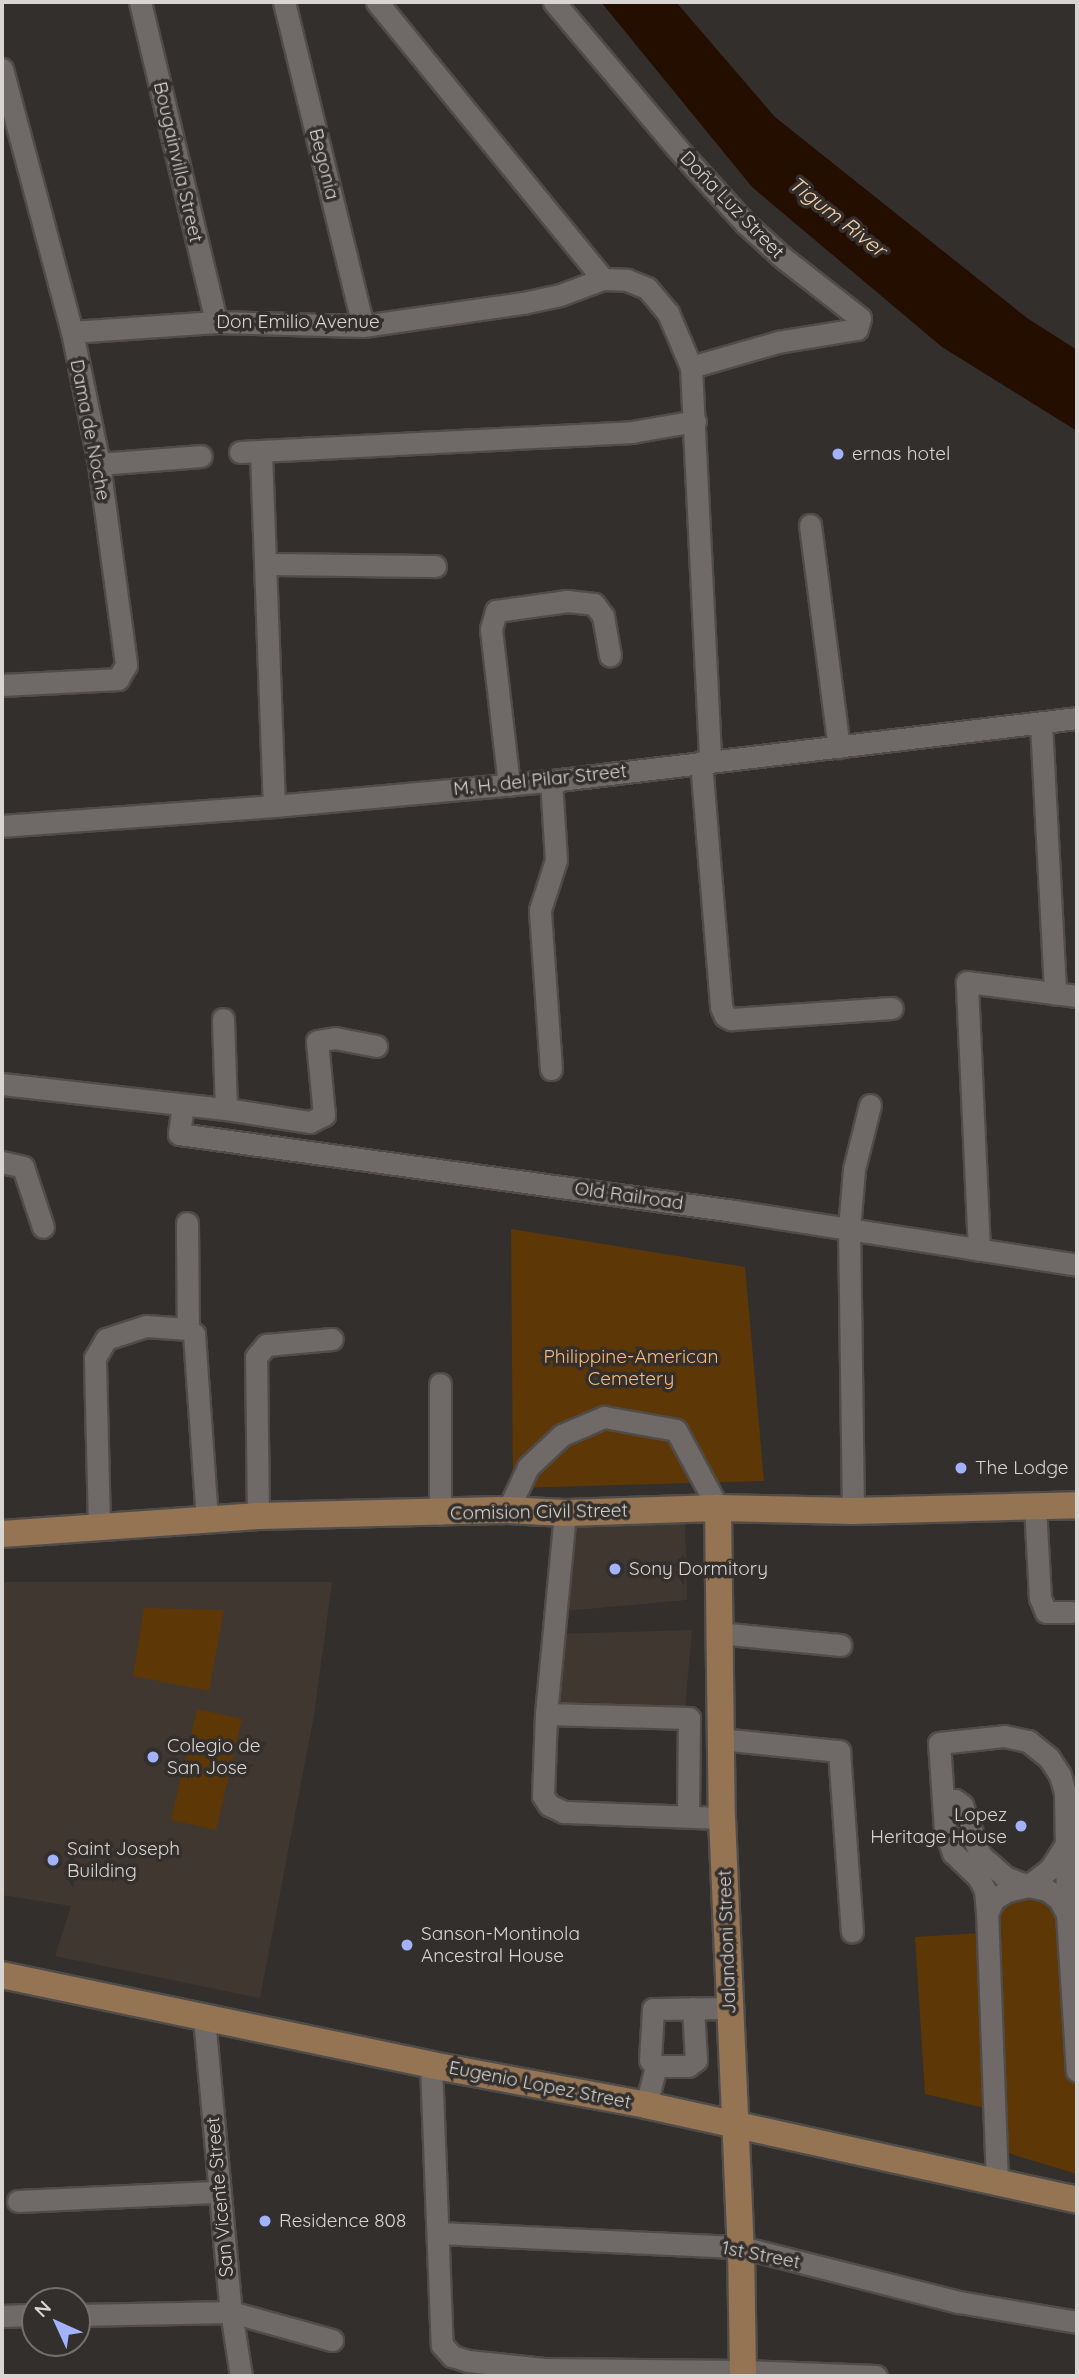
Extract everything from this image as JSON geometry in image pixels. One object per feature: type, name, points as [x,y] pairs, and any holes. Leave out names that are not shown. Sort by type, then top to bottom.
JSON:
[{"type":"main road","name":"Comision Civil Street","points":[[2,1534],[258,1516],[440,1514],[508,1510],[565,1513],[718,1508],[853,1511],[1077,1505]]},
{"type":"main road","name":"Jalandoni Street","points":[[718,1508],[722,1818],[741,2248],[743,2374]]},
{"type":"main road","name":"Eugenio Lopez Street","points":[[2,1976],[431,2065],[646,2105],[1077,2200]]},
{"type":"street","name":"Bougainvilla Street","points":[[139,2],[216,323]]},
{"type":"street","name":"Begonia","points":[[284,2],[363,326]]},
{"type":"street","points":[[377,2],[603,279],[626,280],[647,288],[668,313],[691,367],[705,761],[721,1007],[725,1016],[731,1019],[892,1008]]},
{"type":"street","name":"Doña Luz Street","points":[[554,2],[676,147],[746,223],[782,257],[860,318],[858,329],[778,342],[691,367]]},
{"type":"street","name":"Dama de Noche","points":[[2,69],[72,332],[99,464],[125,672],[118,679],[2,685]]},
{"type":"street","name":"Don Emilio Avenue","points":[[72,332],[216,323],[363,326],[523,303],[560,295],[603,279]]},
{"type":"street","points":[[274,806],[265,564],[250,453],[632,432],[695,421]]},
{"type":"street","points":[[99,464],[201,456]]},
{"type":"street","points":[[810,525],[839,747]]},
{"type":"street","points":[[265,564],[435,566]]},
{"type":"street","points":[[509,785],[491,629],[491,619],[496,611],[567,601],[594,604],[603,616],[610,655]]},
{"type":"street","name":"M. H. del Pilar Street","points":[[2,826],[509,785],[1077,719]]},
{"type":"street","points":[[1041,723],[1055,994]]},
{"type":"street","points":[[551,780],[556,860],[540,910],[551,1069]]},
{"type":"street","points":[[979,1250],[967,982],[1077,996]]},
{"type":"street","points":[[223,1019],[226,1109]]},
{"type":"street","points":[[2,1084],[226,1109],[310,1122],[318,1121],[324,1115],[317,1041],[335,1038],[376,1046]]},
{"type":"street","points":[[853,1511],[849,1229],[854,1169],[870,1104]]},
{"type":"street","name":"Old Railroad","points":[[183,1105],[179,1134],[849,1229],[1077,1265]]},
{"type":"street","points":[[2,1162],[23,1167],[43,1227]]},
{"type":"street","points":[[187,1223],[188,1329]]},
{"type":"street","points":[[99,1526],[95,1359],[98,1349],[106,1339],[146,1326],[188,1329],[194,1334],[197,1345],[207,1519]]},
{"type":"street","points":[[258,1516],[256,1357],[266,1345],[332,1339]]},
{"type":"street","points":[[440,1384],[440,1514]]},
{"type":"street","points":[[508,1510],[528,1467],[562,1435],[604,1417],[676,1430],[718,1508]]},
{"type":"street","points":[[1035,1506],[1040,1598],[1046,1612],[1071,1612]]},
{"type":"street","points":[[565,1513],[546,1714],[544,1796],[549,1805],[564,1812],[722,1818]]},
{"type":"street","points":[[719,1633],[840,1645]]},
{"type":"street","points":[[546,1714],[689,1718],[688,1816]]},
{"type":"street","points":[[997,2182],[985,1890],[979,1878],[953,1853],[945,1830],[939,1742],[1004,1736],[1028,1741],[1049,1758],[1060,1775],[1065,1793],[1066,1913],[1077,2071]]},
{"type":"street","points":[[720,1739],[839,1751],[852,1932]]},
{"type":"street","points":[[943,1800],[955,1800],[962,1805],[980,1855],[1005,1877],[1047,1890],[1059,1899],[1066,1913]]},
{"type":"street","points":[[987,1913],[994,1899],[1007,1891],[1028,1886],[1050,1869],[1066,1844]]},
{"type":"street","points":[[693,2008],[696,2060],[688,2066],[656,2066],[650,2060],[653,2009],[693,2008],[729,2008]]},
{"type":"street","name":"San Vicente Street","points":[[204,2018],[231,2312],[241,2376]]},
{"type":"street","points":[[431,2065],[442,2345],[452,2357],[544,2372],[876,2376]]},
{"type":"street","points":[[646,2105],[656,2066]]},
{"type":"street","points":[[19,2201],[219,2192]]},
{"type":"street","name":"1st Street","points":[[439,2233],[741,2248],[959,2302],[1077,2322]]},
{"type":"street","points":[[91,2315],[231,2312],[332,2340]]},
{"type":"street","points":[[2,2316],[21,2315]]},
{"type":"shaded area","points":[[685,1520],[687,1600],[554,1612],[556,1525]]},
{"type":"shaded area","name":"Colegio de San Jose","points":[[2,1582],[332,1582],[314,1715],[260,1998],[55,1956],[71,1906],[2,1895]]},
{"type":"shaded area","points":[[692,1630],[685,1709],[556,1706],[554,1634]]},
{"type":"green space","name":"Philippine-American Cemetery","points":[[511,1229],[745,1267],[764,1481],[513,1488]]},
{"type":"green space","points":[[144,1608],[224,1610],[209,1691],[133,1676]]},
{"type":"green space","points":[[197,1709],[242,1719],[216,1830],[171,1820]]},
{"type":"green space","points":[[1007,1891],[1059,1899],[1077,2071],[1077,2174],[995,2149],[994,1899]]},
{"type":"green space","points":[[982,1933],[989,2109],[925,2094],[915,1937]]},
{"type":"water","name":"Tigum River","points":[[601,2],[676,2],[775,117],[1027,318],[1077,350],[1077,431],[942,347],[752,187]]},
{"type":"place","name":"ernas hotel","points":[[838,454]]},
{"type":"place","name":"The Lodge","points":[[961,1468]]},
{"type":"place","name":"Sony Dormitory","points":[[615,1569]]},
{"type":"place","name":"Colegio de San Jose","points":[[153,1757]]},
{"type":"place","name":"Lopez Heritage House","points":[[1021,1826]]},
{"type":"place","name":"Saint Joseph Building","points":[[53,1860]]},
{"type":"place","name":"Sanson-Montinola Ancestral House","points":[[407,1945]]},
{"type":"place","name":"Residence 808","points":[[265,2221]]}]
